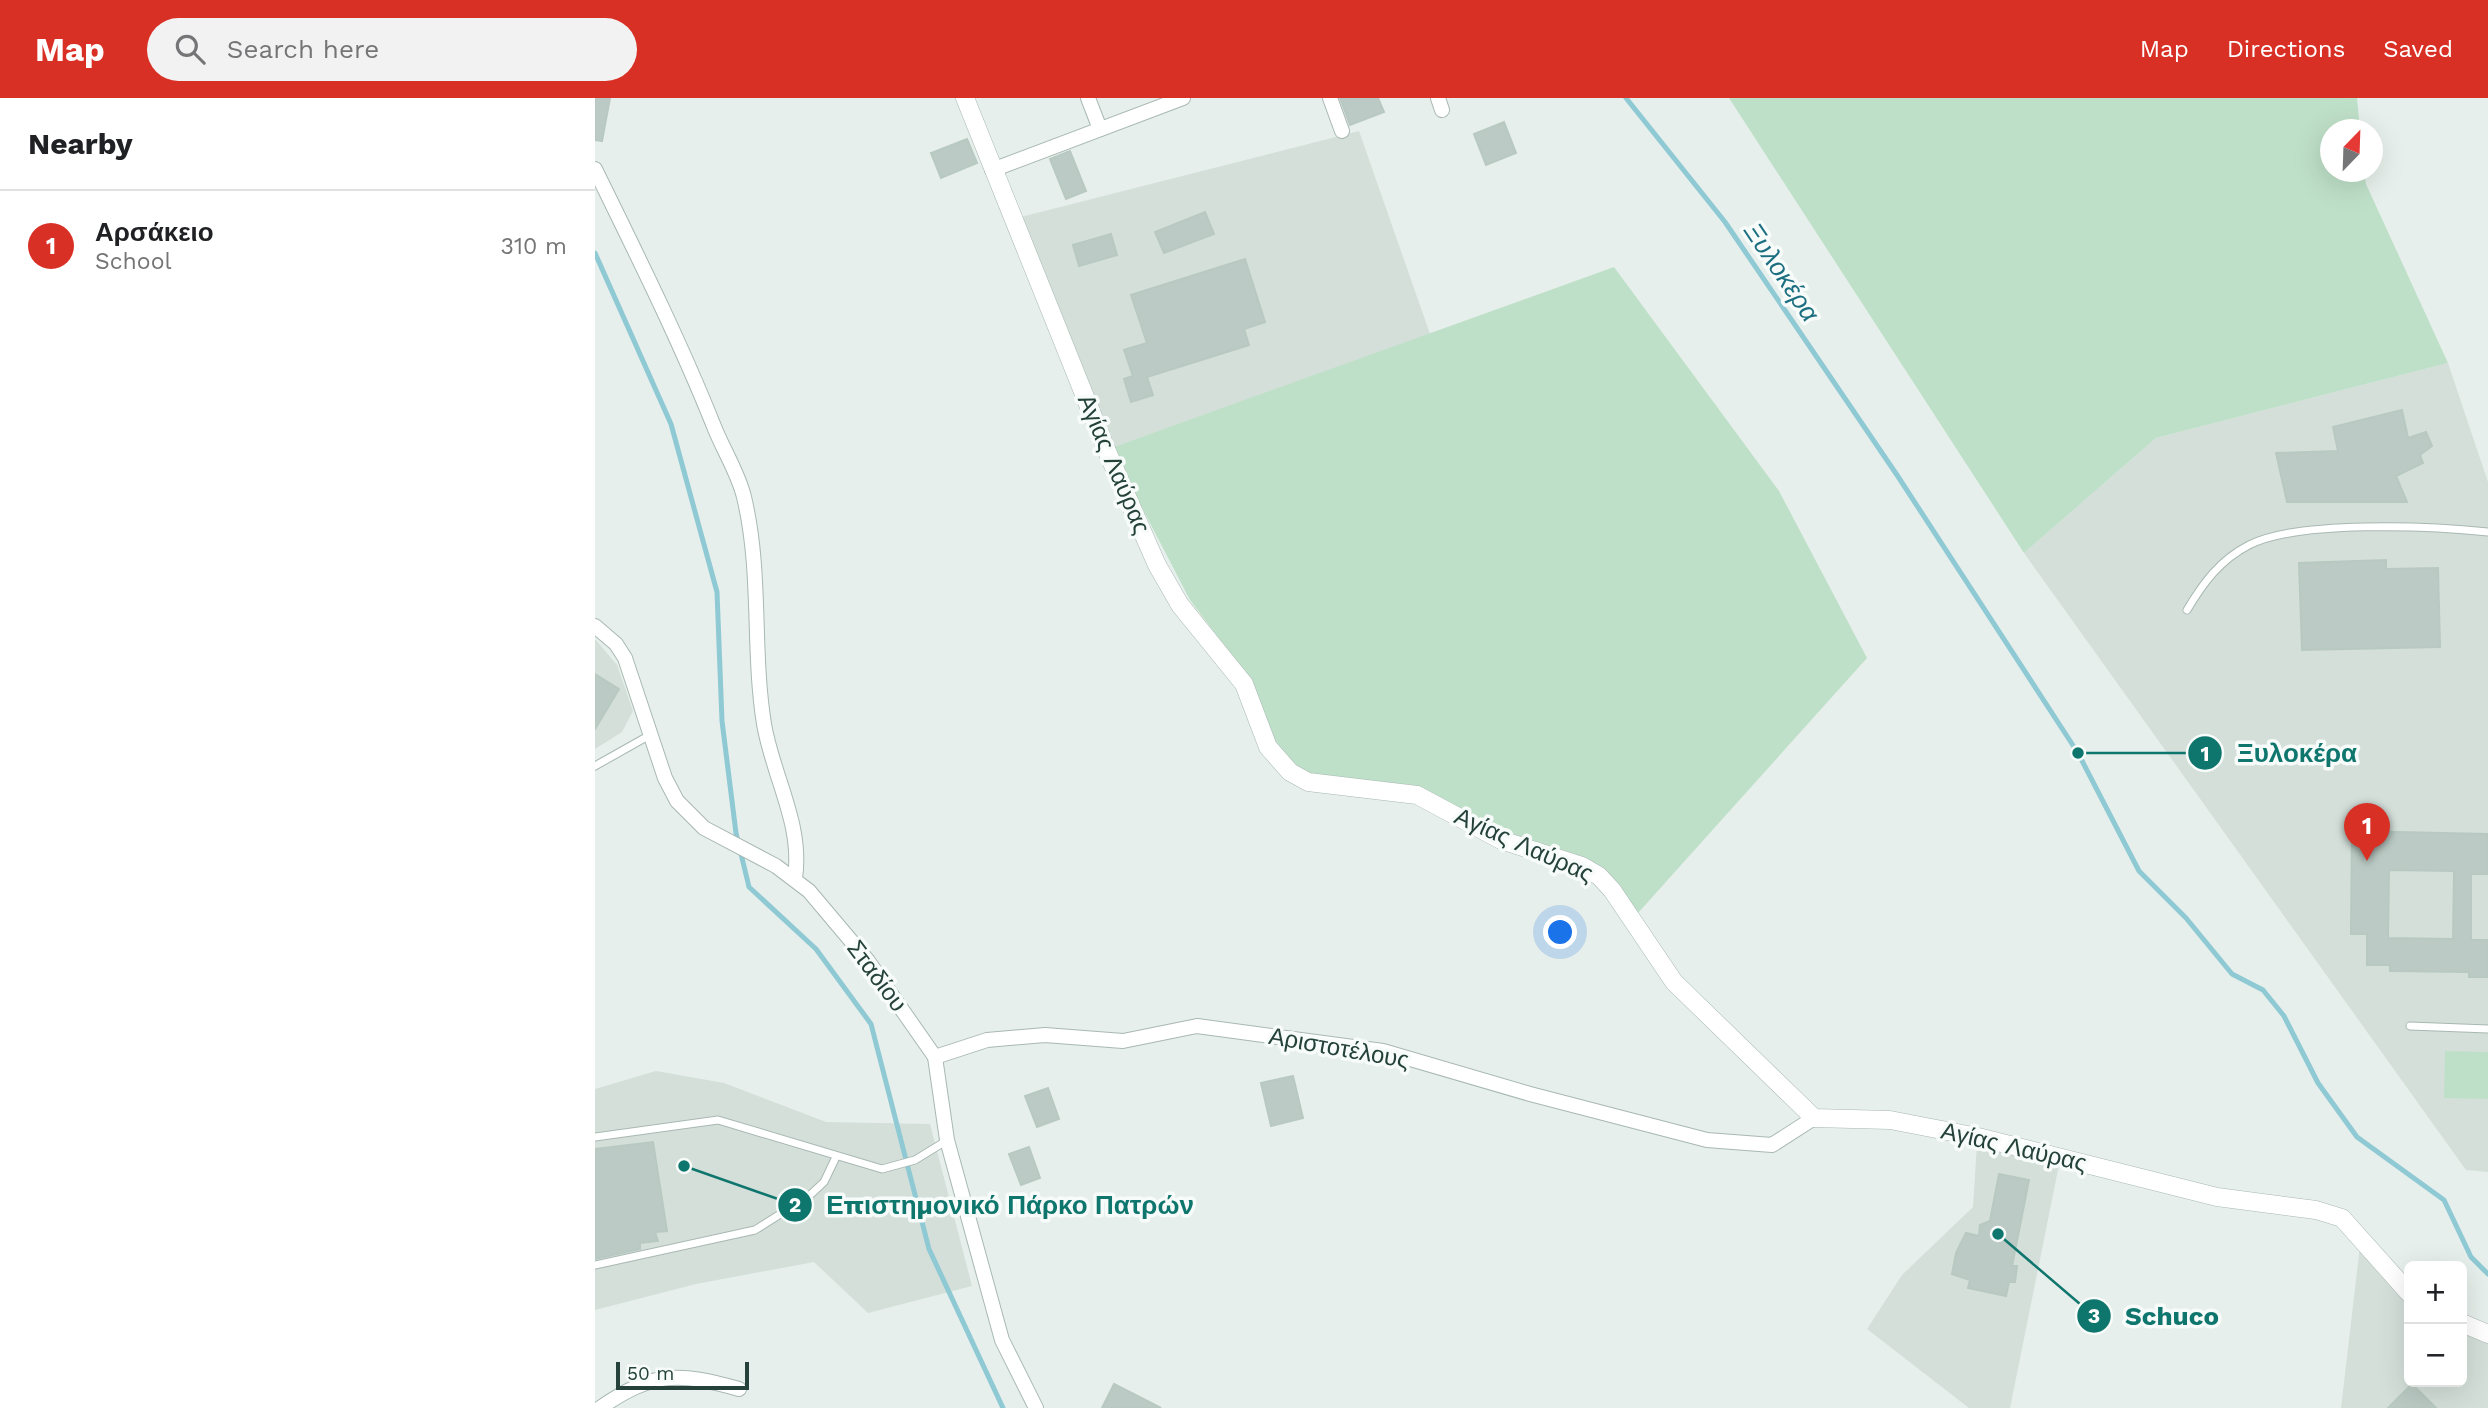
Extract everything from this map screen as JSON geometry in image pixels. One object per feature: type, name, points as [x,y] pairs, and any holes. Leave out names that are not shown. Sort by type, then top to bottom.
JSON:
[{"type":"street","name":"Αγίας Λαύρας","points":[[965,98],[992,170],[1157,565],[1180,605],[1244,684],[1268,747],[1290,772],[1308,782],[1417,795],[1501,840],[1582,866],[1599,876],[1612,890],[1674,982],[1814,1118],[1890,1120],[1978,1137],[2217,1197],[2316,1210],[2342,1218],[2404,1287]]},
{"type":"street","points":[[1088,98],[1100,129]]},
{"type":"street","points":[[992,170],[1183,98]]},
{"type":"street","points":[[1330,98],[1342,131]]},
{"type":"street","points":[[595,169],[678,339],[743,495],[755,567],[762,710],[773,764],[795,830],[795,878]]},
{"type":"street","name":"Σταδίου","points":[[595,626],[616,644],[625,658],[650,735],[677,802],[698,824],[795,878],[822,903],[868,961],[935,1057],[947,1140],[1002,1340],[1037,1408]]},
{"type":"street","name":"Αριστοτέλους","points":[[935,1057],[987,1040],[1045,1035],[1123,1041],[1197,1026],[1383,1051],[1530,1094],[1707,1140],[1772,1145],[1814,1118]]},
{"type":"street","points":[[2464,1324],[2488,1334]]},
{"type":"street","points":[[600,1408],[631,1390],[670,1376],[739,1390]]},
{"type":"lane","points":[[2187,610],[2200,587],[2218,567],[2248,546],[2265,539],[2313,530],[2448,528],[2488,532]]},
{"type":"lane","points":[[595,766],[650,735]]},
{"type":"lane","points":[[2410,1026],[2488,1029]]},
{"type":"lane","points":[[595,1137],[718,1120],[882,1169],[915,1160],[947,1140]]},
{"type":"lane","points":[[595,1265],[755,1230],[809,1196],[824,1181],[836,1157]]},
{"type":"shaded area","points":[[1359,131],[1430,334],[1111,448],[1017,218]]},
{"type":"shaded area","points":[[2448,363],[2488,482],[2488,1172],[2466,1170],[2024,553],[2156,438]]},
{"type":"shaded area","points":[[595,639],[617,665],[633,711],[622,732],[595,749]]},
{"type":"shaded area","points":[[656,1071],[724,1083],[826,1122],[930,1124],[972,1286],[868,1313],[814,1262],[696,1284],[595,1310],[595,1089]]},
{"type":"shaded area","points":[[1977,1144],[2059,1165],[2010,1408],[1969,1408],[1867,1329],[1902,1275],[1973,1207]]},
{"type":"shaded area","points":[[2360,1246],[2404,1297],[2404,1387],[2467,1387],[2467,1333],[2488,1343],[2488,1408],[2341,1408]]},
{"type":"green space","points":[[1729,98],[2357,98],[2359,119],[2320,119],[2320,182],[2366,182],[2448,363],[2156,438],[2024,553]]},
{"type":"green space","points":[[1614,267],[1779,491],[1867,658],[1638,913],[1602,867],[1504,832],[1412,785],[1317,776],[1295,765],[1277,747],[1251,681],[1190,600],[1111,448]]},
{"type":"green space","points":[[2445,1051],[2488,1052],[2488,1099],[2444,1098]]},
{"type":"building","points":[[595,98],[610,98],[602,141],[595,140]]},
{"type":"building","points":[[1340,98],[1378,98],[1384,112],[1350,125]]},
{"type":"building","points":[[1504,122],[1516,153],[1486,165],[1474,134]]},
{"type":"building","points":[[967,139],[977,163],[941,178],[931,153]]},
{"type":"building","points":[[1070,151],[1086,191],[1066,199],[1050,159]]},
{"type":"building","points":[[1205,212],[1214,234],[1164,253],[1155,232]]},
{"type":"building","points":[[1111,234],[1117,255],[1079,266],[1073,245]]},
{"type":"building","points":[[1245,259],[1265,322],[1244,329],[1249,345],[1147,377],[1153,395],[1131,402],[1124,379],[1133,376],[1124,350],[1147,343],[1131,295]]},
{"type":"building","points":[[2402,410],[2408,438],[2426,432],[2432,446],[2420,455],[2423,463],[2396,476],[2407,502],[2287,502],[2276,453],[2338,451],[2333,427]]},
{"type":"building","points":[[2386,560],[2386,569],[2438,568],[2440,647],[2302,650],[2299,563]]},
{"type":"building","points":[[595,674],[619,689],[595,729]]},
{"type":"building","points":[[2352,831],[2488,834],[2488,874],[2471,874],[2471,940],[2488,940],[2488,977],[2469,977],[2469,972],[2390,971],[2390,965],[2367,965],[2367,934],[2351,934]],"holes":[[[2389,870],[2454,871],[2453,939],[2388,938]]]},
{"type":"building","points":[[1293,1076],[1303,1118],[1271,1126],[1261,1083]]},
{"type":"building","points":[[1048,1088],[1059,1119],[1037,1127],[1025,1096]]},
{"type":"building","points":[[653,1142],[667,1231],[655,1232],[658,1241],[640,1243],[640,1249],[595,1259],[595,1149]]},
{"type":"building","points":[[1029,1147],[1040,1178],[1021,1185],[1009,1154]]},
{"type":"building","points":[[1999,1174],[2029,1180],[2012,1266],[2017,1266],[2015,1282],[2009,1282],[2006,1296],[1968,1288],[1970,1280],[1952,1274],[1956,1253],[1966,1233],[1979,1236],[1980,1225],[1990,1221]]},
{"type":"building","points":[[1114,1384],[1161,1408],[1102,1408]]},
{"type":"building","points":[[2409,1387],[2415,1387],[2436,1408],[2388,1408]]},
{"type":"waterway","name":"Ξυλοκέρα","points":[[1626,98],[1725,222],[1897,475],[2078,753],[2139,871],[2186,918],[2232,974],[2263,990],[2284,1016],[2318,1083],[2357,1137],[2444,1200],[2471,1257],[2488,1274]]},
{"type":"waterway","points":[[595,253],[671,424],[717,592],[722,721],[736,833],[749,887],[816,949],[871,1024],[929,1249],[1003,1408]]},
{"type":"place","name":"Ξυλοκέρα","points":[[2078,753]]},
{"type":"place","name":"Αρσάκειο","points":[[2367,861]]},
{"type":"place","name":"Επιστημονικό Πάρκο Πατρών","points":[[684,1166]]},
{"type":"place","name":"Schuco","points":[[1998,1234]]}]
